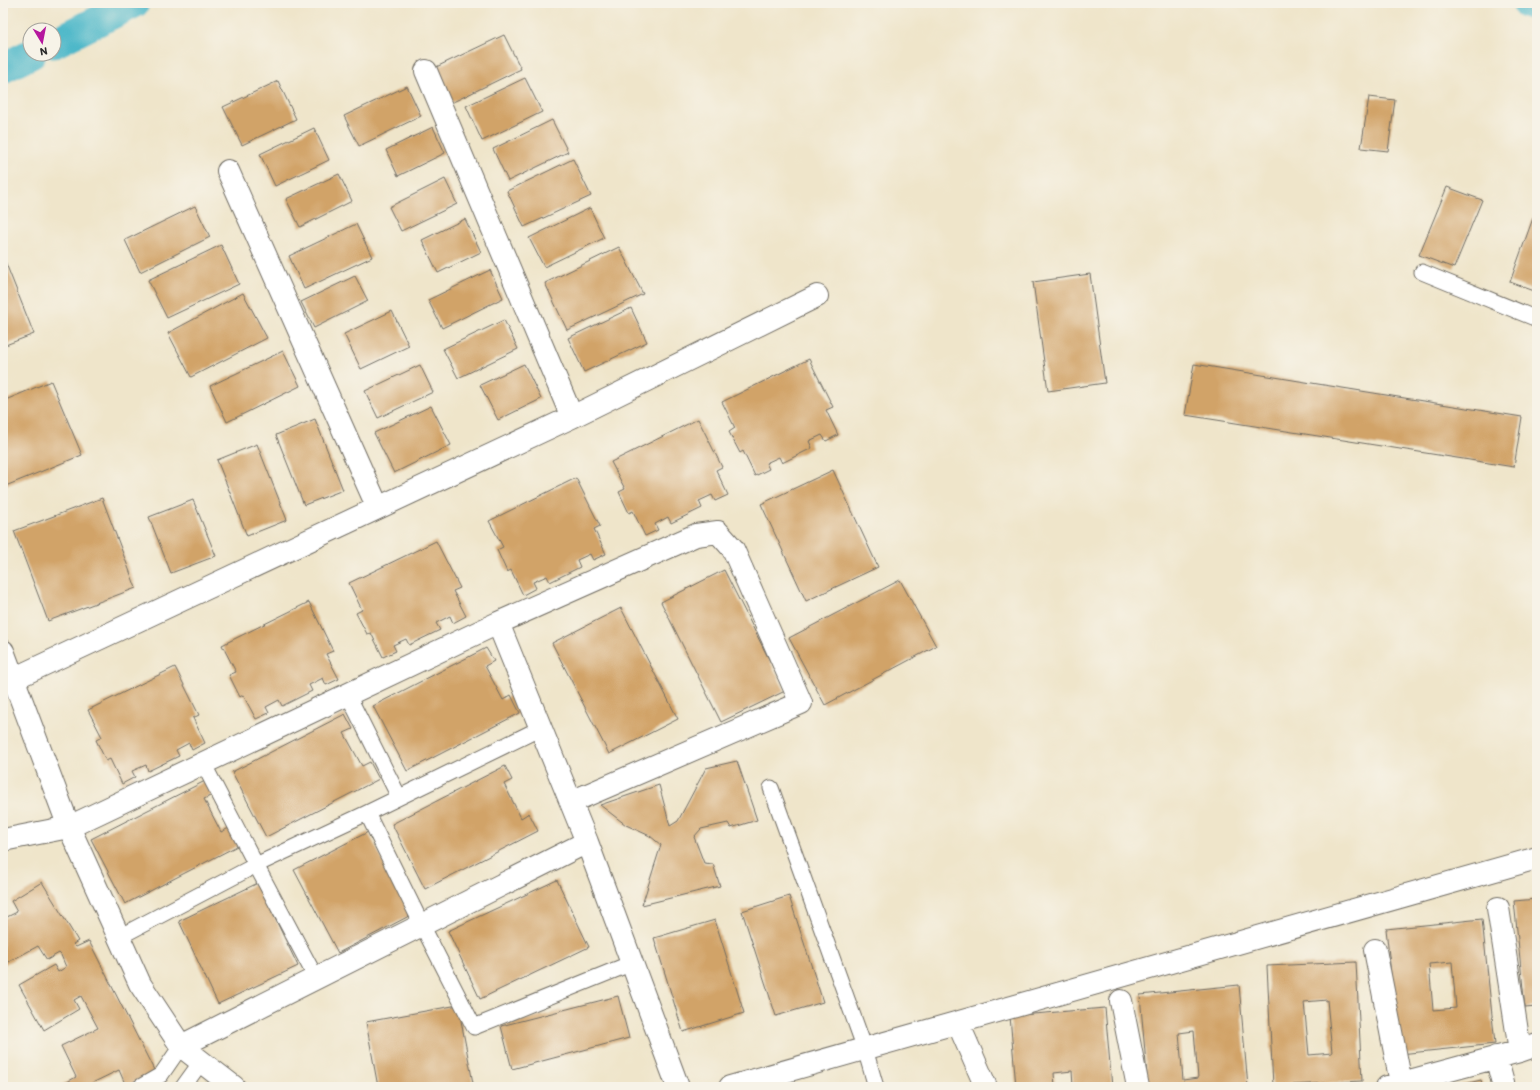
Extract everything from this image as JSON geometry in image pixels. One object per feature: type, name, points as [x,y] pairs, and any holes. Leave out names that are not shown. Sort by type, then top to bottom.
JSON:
[{"type":"street","points":[[426,71],[572,417]]},
{"type":"street","points":[[228,171],[378,508]]},
{"type":"street","points":[[13,679],[572,417],[817,296]]},
{"type":"street","points":[[3,840],[69,827],[498,623],[696,535],[718,532],[733,549],[801,703],[571,802]]},
{"type":"street","points":[[498,623],[587,842],[678,1087]]},
{"type":"street","points":[[3,651],[69,827],[140,984],[181,1046],[234,1087]]},
{"type":"street","points":[[181,1046],[587,842]]},
{"type":"street","points":[[730,1087],[1537,858]]},
{"type":"street","points":[[1375,950],[1394,1085],[1528,1048],[1498,908]]},
{"type":"street","points":[[1121,1001],[1138,1087]]},
{"type":"street","points":[[958,1023],[986,1087]]},
{"type":"street","points":[[1496,1057],[1504,1087]]},
{"type":"lane","points":[[1422,272],[1537,319]]},
{"type":"lane","points":[[348,695],[399,797]]},
{"type":"lane","points":[[119,937],[256,865],[367,813],[541,728]]},
{"type":"lane","points":[[204,763],[316,978]]},
{"type":"lane","points":[[771,788],[865,1049],[876,1087]]},
{"type":"lane","points":[[367,813],[474,1027],[632,963]]},
{"type":"lane","points":[[140,1087],[161,1075],[181,1046]]},
{"type":"lane","points":[[184,1087],[201,1062]]},
{"type":"building","points":[[504,35],[521,69],[451,103],[434,68]]},
{"type":"building","points":[[525,78],[542,112],[482,141],[466,106]]},
{"type":"building","points":[[278,81],[296,119],[242,145],[223,107]]},
{"type":"building","points":[[407,86],[421,116],[359,146],[344,116]]},
{"type":"building","points":[[1369,97],[1395,100],[1388,151],[1361,148]]},
{"type":"building","points":[[552,120],[568,152],[508,181],[493,149]]},
{"type":"building","points":[[433,127],[445,153],[398,176],[386,150]]},
{"type":"building","points":[[314,128],[329,160],[275,186],[260,154]]},
{"type":"building","points":[[573,159],[591,196],[524,227],[507,191]]},
{"type":"building","points":[[339,174],[352,201],[300,227],[286,199]]},
{"type":"building","points":[[445,179],[457,204],[401,231],[389,207]]},
{"type":"building","points":[[1447,187],[1482,200],[1454,268],[1419,255]]},
{"type":"building","points":[[195,206],[210,237],[140,272],[125,240]]},
{"type":"building","points":[[1537,207],[1537,292],[1510,282]]},
{"type":"building","points":[[590,208],[604,238],[544,267],[529,238]]},
{"type":"building","points":[[465,219],[481,252],[438,273],[422,240]]},
{"type":"building","points":[[356,224],[372,257],[304,289],[289,256]]},
{"type":"building","points":[[221,245],[239,284],[167,318],[148,280]]},
{"type":"building","points":[[619,247],[643,294],[567,330],[545,283]]},
{"type":"building","points":[[3,256],[34,334],[3,346]]},
{"type":"building","points":[[490,270],[503,298],[442,328],[428,300]]},
{"type":"building","points":[[1090,274],[1105,383],[1048,391],[1033,282]]},
{"type":"building","points":[[355,276],[368,301],[314,328],[301,302]]},
{"type":"building","points":[[243,293],[267,338],[191,377],[168,333]]},
{"type":"building","points":[[631,308],[647,342],[584,372],[568,338]]},
{"type":"building","points":[[392,311],[409,346],[361,369],[344,334]]},
{"type":"building","points":[[504,320],[518,349],[458,378],[443,349]]},
{"type":"building","points":[[283,351],[300,386],[227,422],[210,386]]},
{"type":"building","points":[[809,359],[833,407],[826,410],[838,435],[826,441],[822,435],[809,441],[812,448],[782,463],[779,457],[766,463],[769,469],[755,476],[743,451],[740,453],[729,432],[735,428],[722,402]]},
{"type":"building","points":[[524,364],[541,399],[498,420],[480,385]]},
{"type":"building","points":[[1194,364],[1522,417],[1514,467],[1185,415]]},
{"type":"building","points":[[420,365],[433,392],[378,418],[365,391]]},
{"type":"building","points":[[51,381],[82,455],[3,487],[3,401]]},
{"type":"building","points":[[431,406],[451,445],[394,473],[374,433]]},
{"type":"building","points":[[315,419],[343,490],[304,505],[276,435]]},
{"type":"building","points":[[698,419],[722,467],[716,470],[728,495],[715,501],[712,495],[699,501],[702,508],[671,523],[668,517],[655,524],[658,530],[645,536],[633,511],[629,513],[619,492],[625,489],[611,462]]},
{"type":"building","points":[[257,444],[287,520],[247,536],[217,460]]},
{"type":"building","points":[[833,470],[878,567],[806,601],[761,504]]},
{"type":"building","points":[[576,478],[600,526],[594,529],[606,554],[593,560],[590,554],[577,560],[580,567],[550,582],[547,576],[533,582],[536,588],[523,595],[511,570],[507,572],[497,550],[503,547],[489,521]]},
{"type":"building","points":[[102,498],[136,588],[48,621],[14,531]]},
{"type":"building","points":[[193,500],[216,556],[171,573],[149,517]]},
{"type":"building","points":[[436,541],[460,588],[453,591],[466,616],[453,623],[450,616],[436,623],[440,630],[409,645],[406,639],[393,645],[396,651],[383,657],[371,633],[367,634],[356,613],[362,610],[349,583]]},
{"type":"building","points":[[724,570],[785,691],[721,722],[661,602]]},
{"type":"building","points":[[900,580],[936,646],[825,705],[789,638]]},
{"type":"building","points":[[309,602],[333,651],[326,654],[339,679],[326,685],[323,678],[309,685],[312,691],[282,706],[279,700],[266,707],[269,713],[256,719],[243,695],[240,697],[229,675],[236,672],[222,645]]},
{"type":"building","points":[[621,608],[678,719],[609,754],[552,643]]},
{"type":"building","points":[[486,648],[494,661],[485,666],[503,700],[511,695],[520,713],[407,771],[373,706]]},
{"type":"building","points":[[175,667],[199,715],[193,718],[205,743],[192,750],[189,743],[176,750],[179,756],[148,771],[146,765],[132,771],[135,777],[122,784],[110,759],[106,761],[96,740],[102,737],[88,710]]},
{"type":"building","points":[[345,714],[353,729],[344,733],[362,766],[370,762],[379,779],[266,837],[232,772]]},
{"type":"building","points":[[737,761],[757,820],[731,828],[728,823],[701,829],[694,837],[704,863],[713,864],[720,886],[642,905],[661,845],[650,836],[626,825],[600,805],[659,785],[670,826],[678,821],[706,768]]},
{"type":"building","points":[[505,766],[512,780],[504,784],[521,818],[529,813],[538,831],[425,889],[392,824]]},
{"type":"building","points":[[205,781],[212,795],[204,799],[221,832],[229,828],[239,845],[125,904],[91,839]]},
{"type":"building","points":[[368,832],[411,915],[338,953],[294,870]]},
{"type":"building","points":[[557,880],[589,947],[480,999],[448,931]]},
{"type":"building","points":[[42,882],[78,941],[73,944],[76,947],[89,941],[155,1072],[126,1086],[119,1070],[90,1084],[92,1087],[58,1087],[76,1077],[61,1046],[98,1028],[81,996],[74,1000],[79,1009],[44,1030],[19,985],[54,965],[58,972],[66,967],[59,953],[47,960],[38,946],[3,965],[3,919],[17,912],[11,901]]},
{"type":"building","points":[[258,883],[298,966],[218,1004],[179,921]]},
{"type":"building","points":[[789,896],[823,1002],[776,1016],[742,911]]},
{"type":"building","points":[[1537,899],[1537,1007],[1525,1008],[1514,901]]},
{"type":"building","points":[[1482,919],[1495,1044],[1400,1054],[1386,929]],"holes":[[[1452,962],[1456,1008],[1433,1010],[1429,964]]]},
{"type":"building","points":[[715,920],[744,1013],[683,1032],[654,938]]},
{"type":"building","points":[[1356,962],[1362,1081],[1273,1086],[1267,966]],"holes":[[[1327,1000],[1332,1053],[1309,1055],[1304,1002]]]},
{"type":"building","points":[[1239,985],[1248,1087],[1148,1087],[1140,995]],"holes":[[[1194,1031],[1198,1078],[1183,1080],[1179,1033]]]},
{"type":"building","points":[[618,996],[629,1038],[512,1069],[501,1026]]},
{"type":"building","points":[[458,1005],[473,1083],[453,1087],[378,1087],[366,1022]]},
{"type":"building","points":[[1105,1008],[1112,1087],[1073,1087],[1072,1071],[1054,1073],[1055,1087],[1016,1087],[1010,1016]]},
{"type":"building","points":[[1481,1080],[1483,1087],[1456,1087],[1456,1086]]},
{"type":"waterway","points":[[62,39],[134,3]]},
{"type":"waterway","points":[[1527,3],[1537,6]]},
{"type":"waterway","points":[[3,68],[22,58]]}]
